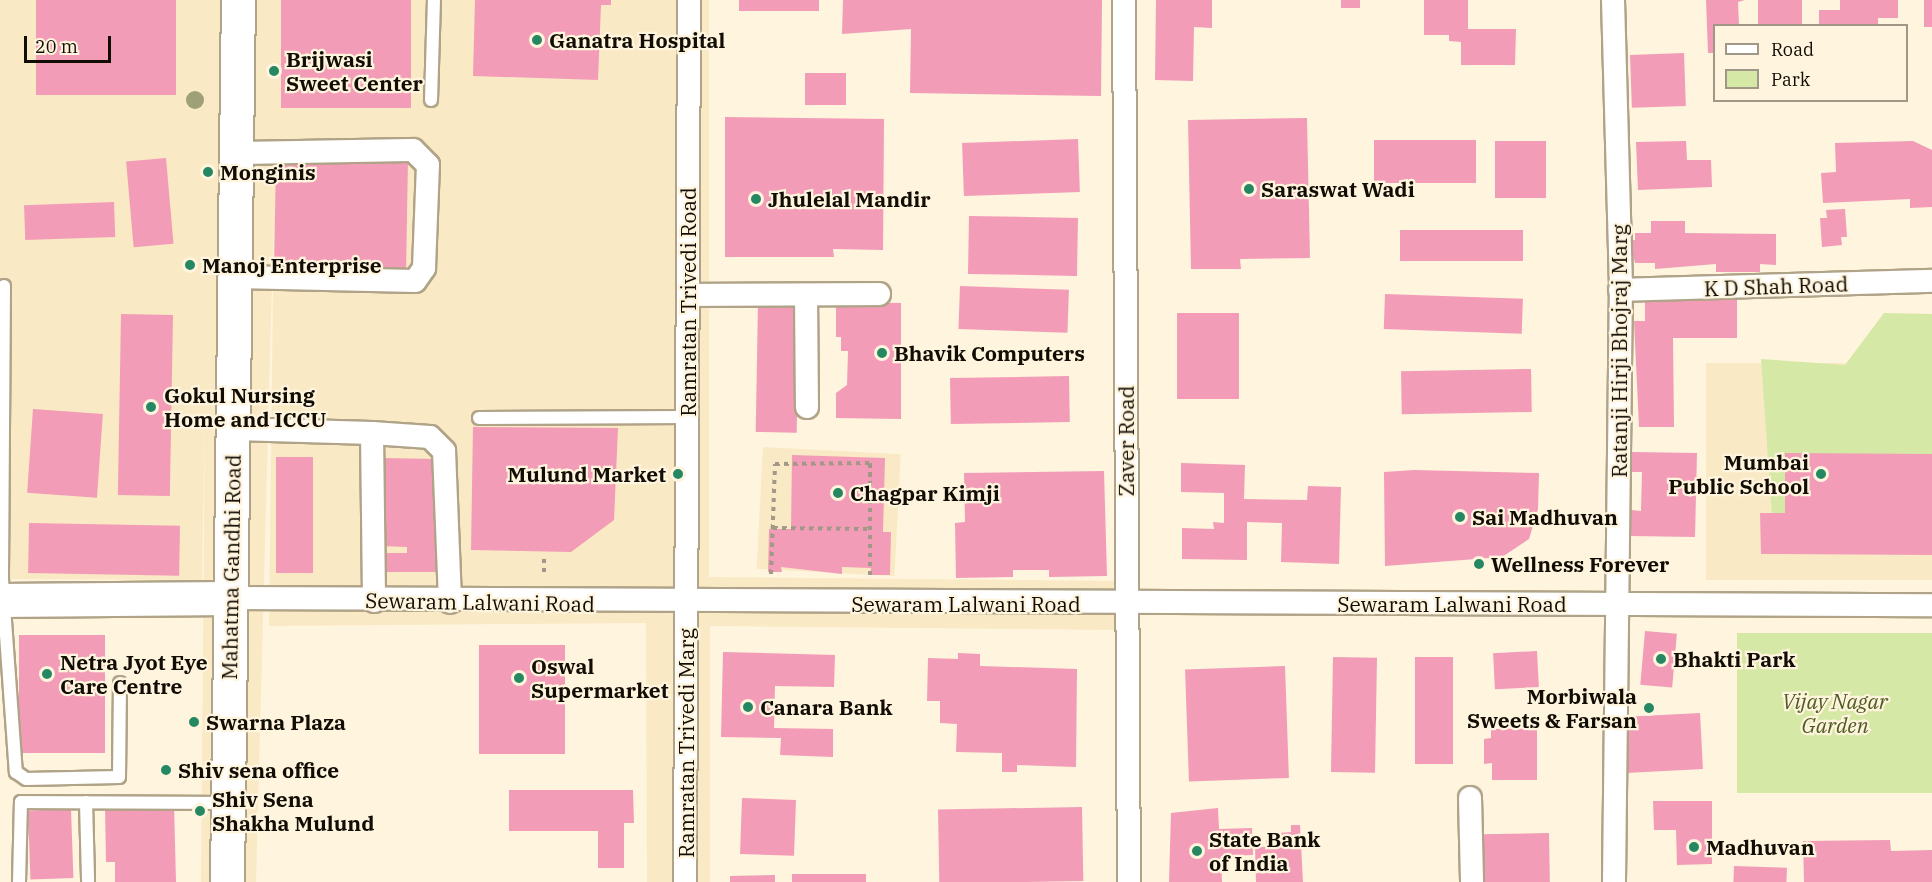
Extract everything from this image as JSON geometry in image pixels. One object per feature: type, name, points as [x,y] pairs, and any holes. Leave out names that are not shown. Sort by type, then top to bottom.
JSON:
[{"type":"street","name":"Mahatma Gandhi Road","points":[[227,882],[229,598],[235,429],[238,0]]},
{"type":"street","name":"Ramratan Trivedi Road","points":[[686,603],[689,0]]},
{"type":"street","name":"Zaver Road","points":[[1124,0],[1129,882]]},
{"type":"street","name":"Ratanji Hirji Bhojraj Marg","points":[[1613,0],[1620,290],[1614,882]]},
{"type":"street","points":[[236,277],[415,281],[424,268],[428,165],[413,150],[237,153]]},
{"type":"street","name":"K D Shah Road","points":[[1620,290],[1932,281]]},
{"type":"street","points":[[688,295],[879,294]]},
{"type":"street","points":[[806,295],[807,407]]},
{"type":"street","points":[[235,429],[430,437],[444,451],[450,602]]},
{"type":"street","points":[[372,433],[374,601]]},
{"type":"street","name":"Sewaram Lalwani Road","points":[[4,600],[229,598],[450,602],[869,604],[1932,605]]},
{"type":"street","name":"Ramratan Trivedi Marg","points":[[686,603],[686,882]]},
{"type":"street","points":[[1470,798],[1472,882]]},
{"type":"lane","points":[[431,100],[434,0]]},
{"type":"lane","points":[[4,286],[2,579],[15,764],[20,777],[122,775],[120,683]]},
{"type":"lane","points":[[479,418],[687,417]]},
{"type":"lane","points":[[86,802],[88,881]]},
{"type":"lane","points":[[19,882],[19,803],[228,803]]},
{"type":"path","points":[[770,602],[775,464],[870,463],[869,604]]},
{"type":"path","points":[[773,528],[870,529]]},
{"type":"shaded area","points":[[0,0],[709,0],[709,577],[1125,581],[1125,630],[710,626],[710,882],[647,882],[646,623],[269,626],[274,206],[256,882],[201,882],[205,414],[202,580],[0,579]]},
{"type":"shaded area","name":"Mumbai Public School","points":[[1706,363],[1932,363],[1932,580],[1706,580]]},
{"type":"shaded area","name":"Chagpar Kimji","points":[[763,447],[901,454],[894,576],[757,569]]},
{"type":"green space","points":[[1884,313],[1932,314],[1932,475],[1773,529],[1761,359],[1845,365]]},
{"type":"green space","name":"Vijay Nagar Garden","points":[[1737,633],[1932,633],[1932,793],[1737,793]]},
{"type":"building","points":[[36,0],[176,0],[176,95],[36,95]]},
{"type":"building","points":[[281,0],[411,0],[411,108],[281,108]]},
{"type":"building","name":"Ganatra Hospital","points":[[475,0],[611,0],[611,5],[601,5],[598,80],[473,76]]},
{"type":"building","points":[[739,0],[819,0],[819,11],[739,11]]},
{"type":"building","points":[[843,0],[1102,0],[1101,96],[910,93],[911,29],[842,34]]},
{"type":"building","points":[[1156,0],[1212,0],[1212,28],[1194,27],[1193,81],[1155,80]]},
{"type":"building","points":[[1341,0],[1360,0],[1360,8],[1341,8]]},
{"type":"building","points":[[1424,0],[1468,0],[1468,29],[1516,29],[1515,65],[1461,65],[1461,42],[1449,41],[1449,35],[1424,35]]},
{"type":"building","points":[[1706,0],[1745,0],[1738,2],[1739,24],[1713,24],[1713,53],[1708,53]]},
{"type":"building","points":[[1758,0],[1802,0],[1802,24],[1758,24]]},
{"type":"building","points":[[1840,0],[1898,0],[1898,18],[1878,18],[1878,24],[1819,24],[1819,10],[1840,10]]},
{"type":"building","points":[[1924,0],[1932,0],[1932,27],[1924,27]]},
{"type":"building","points":[[1684,53],[1686,106],[1632,108],[1630,55]]},
{"type":"building","points":[[805,73],[846,73],[846,105],[805,105]]},
{"type":"building","points":[[725,117],[884,119],[883,250],[833,249],[834,257],[725,257]]},
{"type":"building","name":"Saraswat Wadi","points":[[1307,118],[1310,258],[1240,259],[1241,269],[1191,269],[1188,120]]},
{"type":"building","points":[[1078,139],[1080,192],[964,196],[962,143]]},
{"type":"building","points":[[1374,140],[1476,140],[1476,183],[1374,183]]},
{"type":"building","points":[[1495,141],[1546,141],[1546,198],[1495,198]]},
{"type":"building","points":[[1686,141],[1687,160],[1711,160],[1712,187],[1638,190],[1636,142]]},
{"type":"building","points":[[1913,141],[1932,150],[1932,207],[1910,208],[1910,199],[1823,203],[1821,173],[1836,172],[1835,143]]},
{"type":"building","points":[[166,158],[173,244],[134,247],[126,161]]},
{"type":"building","points":[[276,158],[408,160],[406,277],[274,275]]},
{"type":"building","points":[[114,202],[115,237],[25,240],[24,205]]},
{"type":"building","points":[[1845,209],[1847,237],[1841,237],[1842,245],[1822,247],[1820,218],[1827,218],[1826,210]]},
{"type":"building","points":[[969,216],[1078,218],[1077,276],[968,274]]},
{"type":"building","points":[[1651,221],[1685,221],[1685,233],[1776,234],[1776,265],[1760,264],[1760,272],[1716,272],[1716,264],[1655,269],[1655,263],[1635,263],[1629,240],[1635,240],[1635,233],[1651,233]]},
{"type":"building","points":[[1400,230],[1523,230],[1523,261],[1400,261]]},
{"type":"building","points":[[960,286],[1069,290],[1067,333],[958,329]]},
{"type":"building","points":[[1385,294],[1523,299],[1522,334],[1384,329]]},
{"type":"building","points":[[1645,299],[1737,299],[1737,338],[1673,338],[1674,427],[1639,427],[1634,321],[1645,321]]},
{"type":"building","points":[[758,301],[799,302],[797,433],[756,432]]},
{"type":"building","points":[[836,302],[901,303],[901,419],[836,418],[836,393],[847,385],[848,351],[841,351],[841,337],[836,337]]},
{"type":"building","points":[[1177,313],[1239,313],[1239,399],[1177,399]]},
{"type":"building","points":[[121,314],[173,315],[170,496],[118,495]]},
{"type":"building","points":[[1531,369],[1532,412],[1402,414],[1401,371]]},
{"type":"building","points":[[1069,376],[1070,422],[951,424],[950,378]]},
{"type":"building","points":[[33,409],[103,414],[97,498],[27,493]]},
{"type":"building","points":[[473,427],[618,428],[614,520],[571,552],[471,550]]},
{"type":"building","points":[[1632,452],[1697,453],[1695,537],[1631,536],[1631,510],[1641,511],[1642,472],[1632,472]]},
{"type":"building","points":[[1785,453],[1932,454],[1932,555],[1761,554],[1760,513],[1785,513]]},
{"type":"building","name":"Chagpar Kimji","points":[[792,455],[885,458],[883,532],[891,532],[890,575],[870,575],[871,568],[842,567],[842,574],[781,567],[782,572],[768,572],[769,529],[791,529]]},
{"type":"building","points":[[276,457],[313,457],[313,573],[276,573]]},
{"type":"building","points":[[381,458],[438,459],[436,546],[445,546],[444,572],[379,572],[379,553],[407,553],[407,547],[379,546]]},
{"type":"building","points":[[1181,463],[1245,465],[1244,499],[1307,500],[1308,486],[1341,487],[1339,564],[1281,562],[1282,523],[1247,522],[1247,560],[1182,559],[1182,528],[1214,529],[1213,522],[1224,523],[1224,493],[1181,492]]},
{"type":"building","name":"Sai Madhuvan","points":[[1414,470],[1539,473],[1538,509],[1529,539],[1502,557],[1385,566],[1384,472]]},
{"type":"building","points":[[1104,471],[1107,576],[1049,577],[1049,570],[1013,570],[1013,577],[956,578],[955,523],[965,522],[964,473]]},
{"type":"building","points":[[29,523],[180,526],[179,576],[28,573]]},
{"type":"building","name":"Bhakti Park","points":[[1645,631],[1677,634],[1672,688],[1640,685]]},
{"type":"building","points":[[19,635],[105,635],[105,753],[19,753]]},
{"type":"building","points":[[479,645],[565,645],[565,754],[479,754]]},
{"type":"building","points":[[1537,651],[1539,687],[1495,689],[1493,653]]},
{"type":"building","name":"Canara Bank","points":[[723,652],[835,655],[834,687],[775,686],[774,728],[833,729],[833,757],[780,755],[781,738],[721,737]]},
{"type":"building","points":[[958,653],[980,654],[980,666],[1077,669],[1076,767],[1017,765],[1017,772],[1002,772],[1002,753],[956,752],[957,724],[940,723],[940,701],[927,701],[928,658],[958,659]]},
{"type":"building","points":[[1333,657],[1377,658],[1375,773],[1331,772]]},
{"type":"building","points":[[1415,657],[1453,657],[1453,764],[1415,764]]},
{"type":"building","points":[[1285,666],[1289,778],[1189,781],[1185,669]]},
{"type":"building","points":[[1700,713],[1703,769],[1621,773],[1618,717]]},
{"type":"building","points":[[1537,728],[1537,780],[1492,780],[1492,763],[1484,764],[1484,739],[1491,738],[1491,729]]},
{"type":"building","points":[[509,790],[633,790],[634,823],[624,823],[624,868],[598,868],[598,831],[509,831]]},
{"type":"building","points":[[742,798],[796,800],[794,856],[740,854]]},
{"type":"building","name":"Madhuvan","points":[[1653,801],[1712,801],[1712,864],[1677,865],[1676,830],[1654,830]]},
{"type":"building","points":[[174,804],[176,882],[115,882],[115,862],[106,862],[105,805]]},
{"type":"building","points":[[1082,807],[1083,881],[939,882],[938,810]]},
{"type":"building","points":[[1218,808],[1219,829],[1252,828],[1253,855],[1221,856],[1222,882],[1169,882],[1171,813]]},
{"type":"building","points":[[71,809],[73,878],[30,879],[28,811]]},
{"type":"building","points":[[1291,825],[1300,825],[1303,882],[1256,882],[1255,847],[1266,847],[1266,840],[1279,839],[1279,833],[1291,832]]},
{"type":"building","points":[[1549,833],[1550,882],[1483,882],[1482,834]]},
{"type":"building","points":[[1890,840],[1891,851],[1932,850],[1932,882],[1804,882],[1803,841]]},
{"type":"building","points":[[1734,866],[1787,868],[1786,882],[1733,882]]},
{"type":"building","points":[[792,874],[866,874],[866,882],[792,882]]},
{"type":"building","points":[[775,875],[775,882],[730,882],[730,876]]},
{"type":"place","name":"Ganatra Hospital","points":[[537,40]]},
{"type":"place","name":"Brijwasi Sweet Center","points":[[274,71]]},
{"type":"place","name":"Monginis","points":[[208,172]]},
{"type":"place","name":"Saraswat Wadi","points":[[1249,189]]},
{"type":"place","name":"Jhulelal Mandir","points":[[756,199]]},
{"type":"place","name":"Manoj Enterprise","points":[[190,265]]},
{"type":"place","name":"Bhavik Computers","points":[[882,353]]},
{"type":"place","name":"Gokul Nursing Home and ICCU","points":[[151,407]]},
{"type":"place","name":"Mulund Market","points":[[678,474]]},
{"type":"place","name":"Mumbai Public School","points":[[1821,474]]},
{"type":"place","name":"Chagpar Kimji","points":[[838,493]]},
{"type":"place","name":"Sai Madhuvan","points":[[1460,517]]},
{"type":"place","name":"Wellness Forever","points":[[1479,564]]},
{"type":"place","name":"Bhakti Park","points":[[1661,659]]},
{"type":"place","name":"Netra Jyot Eye Care Centre","points":[[47,674]]},
{"type":"place","name":"Oswal Supermarket","points":[[519,678]]},
{"type":"place","name":"Canara Bank","points":[[748,707]]},
{"type":"place","name":"Morbiwala Sweets & Farsan","points":[[1649,708]]},
{"type":"place","name":"Swarna Plaza","points":[[194,722]]},
{"type":"place","name":"Shiv sena office","points":[[166,770]]},
{"type":"place","name":"Shiv Sena Shakha Mulund","points":[[200,811]]},
{"type":"place","name":"Madhuvan","points":[[1694,847]]},
{"type":"place","name":"State Bank of India","points":[[1197,851]]}]
